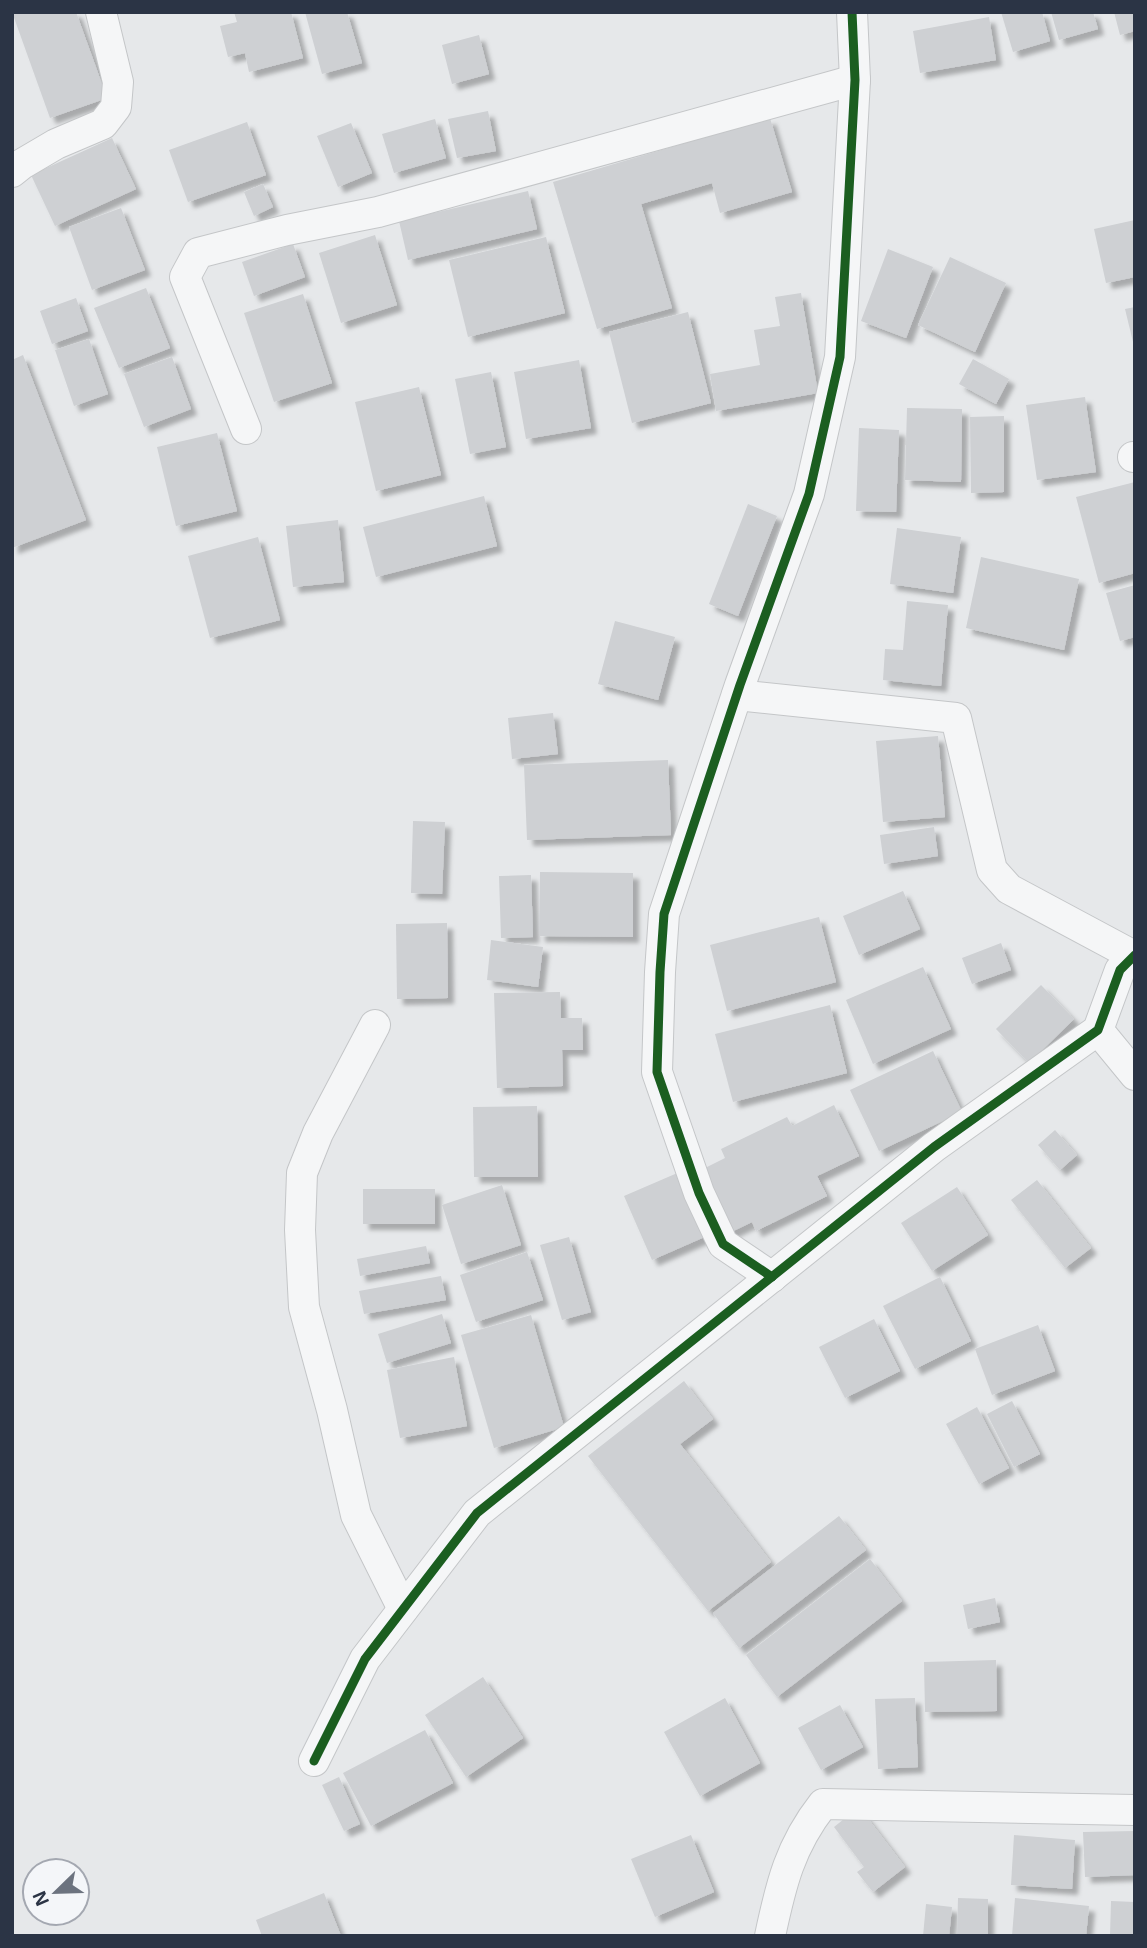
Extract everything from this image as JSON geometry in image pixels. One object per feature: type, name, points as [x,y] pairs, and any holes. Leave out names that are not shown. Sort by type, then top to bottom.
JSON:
[{"type":"street","points":[[12,172],[56,144],[103,124],[116,107],[118,82],[101,12]]},
{"type":"street","points":[[772,1277],[723,1244],[699,1193],[657,1072],[664,914],[737,695],[809,494],[840,357],[855,80],[852,12]]},
{"type":"street","points":[[246,429],[186,276],[198,253],[287,230],[377,212],[855,80]]},
{"type":"street","points":[[314,1761],[365,1659],[477,1513],[934,1147],[1098,1030],[1120,970],[1134,955],[1009,889],[992,870],[956,718],[737,695]]},
{"type":"street","points":[[375,1025],[318,1133],[302,1173],[300,1230],[304,1307],[332,1410],[356,1515],[403,1609]]},
{"type":"street","points":[[1098,1030],[1135,1075]]},
{"type":"street","points":[[770,1936],[782,1879],[806,1826],[824,1804],[1135,1810]]},
{"type":"building","points":[[12,12],[76,12],[107,98],[50,118]]},
{"type":"building","points":[[234,12],[291,12],[303,58],[249,72],[245,53],[228,57],[220,26],[237,22]]},
{"type":"building","points":[[305,12],[347,12],[362,63],[322,74]]},
{"type":"building","points":[[1001,12],[1042,12],[1050,41],[1013,52]]},
{"type":"building","points":[[1051,12],[1093,12],[1098,29],[1059,40]]},
{"type":"building","points":[[1114,12],[1135,12],[1135,31],[1120,35]]},
{"type":"building","points":[[989,17],[996,60],[920,73],[913,31]]},
{"type":"building","points":[[479,35],[489,74],[452,84],[442,45]]},
{"type":"building","points":[[488,111],[496,151],[457,158],[448,119]]},
{"type":"building","points":[[770,118],[792,192],[720,213],[712,183],[641,204],[672,308],[597,329],[553,182]]},
{"type":"building","points":[[435,119],[446,158],[394,173],[382,134]]},
{"type":"building","points":[[247,122],[266,175],[188,202],[169,150]]},
{"type":"building","points":[[351,123],[372,173],[338,187],[317,136]]},
{"type":"building","points":[[112,138],[136,189],[55,226],[31,175]]},
{"type":"building","points":[[263,184],[273,207],[254,216],[244,192]]},
{"type":"building","points":[[528,191],[537,229],[408,260],[399,221]]},
{"type":"building","points":[[121,208],[145,270],[92,290],[69,227]]},
{"type":"building","points":[[1135,220],[1135,277],[1106,283],[1094,229]]},
{"type":"building","points":[[375,235],[397,305],[341,323],[319,253]]},
{"type":"building","points":[[546,237],[565,313],[468,337],[449,260]]},
{"type":"building","points":[[293,244],[305,277],[254,296],[242,262]]},
{"type":"building","points":[[888,249],[933,267],[906,338],[861,321]]},
{"type":"building","points":[[950,257],[1006,283],[975,352],[918,325]]},
{"type":"building","points":[[146,288],[170,348],[119,368],[94,308]]},
{"type":"building","points":[[801,293],[818,393],[716,411],[710,374],[760,365],[754,330],[780,326],[775,297]]},
{"type":"building","points":[[303,294],[332,383],[274,402],[244,313]]},
{"type":"building","points":[[76,298],[88,331],[52,344],[40,311]]},
{"type":"building","points":[[1135,307],[1135,346],[1134,346],[1125,309]]},
{"type":"building","points":[[688,312],[711,403],[632,423],[609,332]]},
{"type":"building","points":[[89,339],[108,394],[74,406],[55,350]]},
{"type":"building","points":[[23,355],[86,520],[12,548],[12,360]]},
{"type":"building","points":[[172,357],[191,409],[144,427],[124,374]]},
{"type":"building","points":[[973,359],[1009,379],[996,404],[959,384]]},
{"type":"building","points":[[579,360],[591,428],[526,439],[514,372]]},
{"type":"building","points":[[491,372],[506,447],[470,454],[455,379]]},
{"type":"building","points":[[419,387],[441,475],[376,491],[355,402]]},
{"type":"building","points":[[1085,397],[1096,472],[1037,480],[1026,405]]},
{"type":"building","points":[[907,408],[962,409],[961,482],[905,480]]},
{"type":"building","points":[[1004,416],[1004,492],[971,493],[970,417]]},
{"type":"building","points":[[859,428],[899,430],[896,512],[856,511]]},
{"type":"building","points":[[217,433],[237,511],[176,526],[157,447]]},
{"type":"building","points":[[1135,482],[1135,573],[1099,583],[1076,497]]},
{"type":"building","points":[[484,496],[497,546],[376,577],[363,527]]},
{"type":"building","points":[[748,504],[777,516],[738,616],[709,604]]},
{"type":"building","points":[[338,520],[344,582],[293,587],[286,526]]},
{"type":"building","points":[[897,528],[961,537],[953,593],[890,584]]},
{"type":"building","points":[[258,537],[280,620],[210,638],[188,556]]},
{"type":"building","points":[[981,557],[1079,579],[1064,650],[966,628]]},
{"type":"building","points":[[1135,585],[1135,637],[1120,641],[1106,593]]},
{"type":"building","points":[[907,601],[948,605],[941,686],[883,680],[885,649],[903,650]]},
{"type":"building","points":[[615,621],[675,637],[658,700],[598,684]]},
{"type":"building","points":[[553,713],[558,754],[512,759],[508,718]]},
{"type":"building","points":[[938,736],[945,817],[883,822],[876,741]]},
{"type":"building","points":[[668,760],[671,835],[527,840],[524,765]]},
{"type":"building","points":[[413,821],[445,822],[442,894],[411,893]]},
{"type":"building","points":[[934,827],[938,856],[884,864],[880,835]]},
{"type":"building","points":[[540,872],[633,873],[633,937],[539,936]]},
{"type":"building","points":[[531,875],[533,937],[501,938],[499,876]]},
{"type":"building","points":[[903,891],[920,929],[859,955],[843,916]]},
{"type":"building","points":[[819,917],[836,982],[727,1011],[710,945]]},
{"type":"building","points":[[447,923],[448,998],[397,999],[396,924]]},
{"type":"building","points":[[491,940],[543,947],[538,987],[487,980]]},
{"type":"building","points":[[1001,943],[1011,970],[972,984],[962,958]]},
{"type":"building","points":[[923,967],[951,1029],[873,1064],[846,1000]]},
{"type":"building","points":[[1041,985],[1074,1019],[1029,1063],[996,1029]]},
{"type":"building","points":[[560,992],[561,1018],[582,1018],[583,1050],[562,1050],[563,1086],[497,1088],[494,993]]},
{"type":"building","points":[[830,1005],[847,1073],[733,1102],[715,1034]]},
{"type":"building","points":[[933,1051],[962,1112],[879,1151],[850,1090]]},
{"type":"building","points":[[834,1105],[859,1156],[817,1176],[827,1196],[756,1231],[752,1222],[727,1234],[697,1172],[725,1158],[721,1149],[787,1117],[792,1126]]},
{"type":"building","points":[[537,1106],[538,1177],[474,1177],[473,1107]]},
{"type":"building","points":[[1055,1130],[1077,1155],[1060,1170],[1038,1145]]},
{"type":"building","points":[[682,1171],[709,1235],[652,1260],[624,1196]]},
{"type":"building","points":[[1037,1180],[1091,1248],[1065,1268],[1011,1200]]},
{"type":"building","points":[[502,1185],[521,1245],[461,1264],[442,1205]]},
{"type":"building","points":[[957,1187],[988,1235],[932,1271],[901,1223]]},
{"type":"building","points":[[363,1189],[435,1189],[435,1224],[363,1224]]},
{"type":"building","points":[[569,1237],[591,1312],[562,1320],[540,1245]]},
{"type":"building","points":[[426,1246],[430,1263],[360,1276],[357,1259]]},
{"type":"building","points":[[527,1252],[543,1300],[476,1322],[460,1275]]},
{"type":"building","points":[[441,1276],[446,1300],[364,1314],[359,1291]]},
{"type":"building","points":[[940,1277],[971,1341],[915,1369],[883,1306]]},
{"type":"building","points":[[442,1314],[451,1343],[387,1363],[378,1334]]},
{"type":"building","points":[[531,1315],[564,1427],[494,1448],[461,1335]]},
{"type":"building","points":[[874,1319],[900,1371],[845,1398],[819,1347]]},
{"type":"building","points":[[1038,1325],[1055,1371],[992,1395],[975,1349]]},
{"type":"building","points":[[454,1357],[467,1426],[400,1438],[387,1370]]},
{"type":"building","points":[[684,1381],[713,1419],[680,1444],[771,1562],[708,1611],[588,1456]]},
{"type":"building","points":[[1012,1401],[1040,1454],[1014,1467],[987,1414]]},
{"type":"building","points":[[977,1407],[1009,1468],[979,1484],[946,1424]]},
{"type":"building","points":[[839,1516],[866,1550],[739,1648],[713,1613]]},
{"type":"building","points":[[870,1559],[902,1601],[777,1697],[746,1655]]},
{"type":"building","points":[[995,1598],[1000,1622],[968,1629],[963,1605]]},
{"type":"building","points":[[996,1660],[997,1711],[925,1712],[924,1662]]},
{"type":"building","points":[[483,1677],[523,1738],[466,1777],[425,1715]]},
{"type":"building","points":[[725,1698],[760,1763],[700,1796],[664,1732]]},
{"type":"building","points":[[915,1698],[918,1767],[878,1769],[875,1699]]},
{"type":"building","points":[[840,1705],[863,1747],[821,1770],[798,1728]]},
{"type":"building","points":[[425,1730],[453,1783],[371,1826],[343,1773]]},
{"type":"building","points":[[339,1777],[360,1824],[344,1831],[322,1785]]},
{"type":"building","points":[[859,1807],[905,1867],[873,1892],[857,1872],[864,1867],[834,1827]]},
{"type":"building","points":[[1135,1831],[1135,1875],[1085,1877],[1083,1832]]},
{"type":"building","points":[[691,1835],[714,1892],[655,1917],[631,1859]]},
{"type":"building","points":[[1014,1835],[1075,1840],[1072,1889],[1011,1885]]},
{"type":"building","points":[[324,1893],[341,1936],[262,1936],[256,1920]]},
{"type":"building","points":[[958,1898],[988,1899],[988,1936],[957,1936]]},
{"type":"building","points":[[1015,1898],[1089,1906],[1086,1936],[1012,1936]]},
{"type":"building","points":[[1111,1901],[1135,1902],[1135,1936],[1110,1936]]},
{"type":"building","points":[[926,1904],[952,1907],[949,1936],[923,1936]]},
{"type":"cycle path","points":[[772,1277],[723,1244],[699,1193],[657,1072],[660,972],[664,914],[740,685],[809,494],[840,357],[855,80],[852,12]]},
{"type":"cycle path","points":[[314,1761],[365,1659],[477,1513],[934,1147],[1098,1030],[1120,970],[1135,955]]}]
